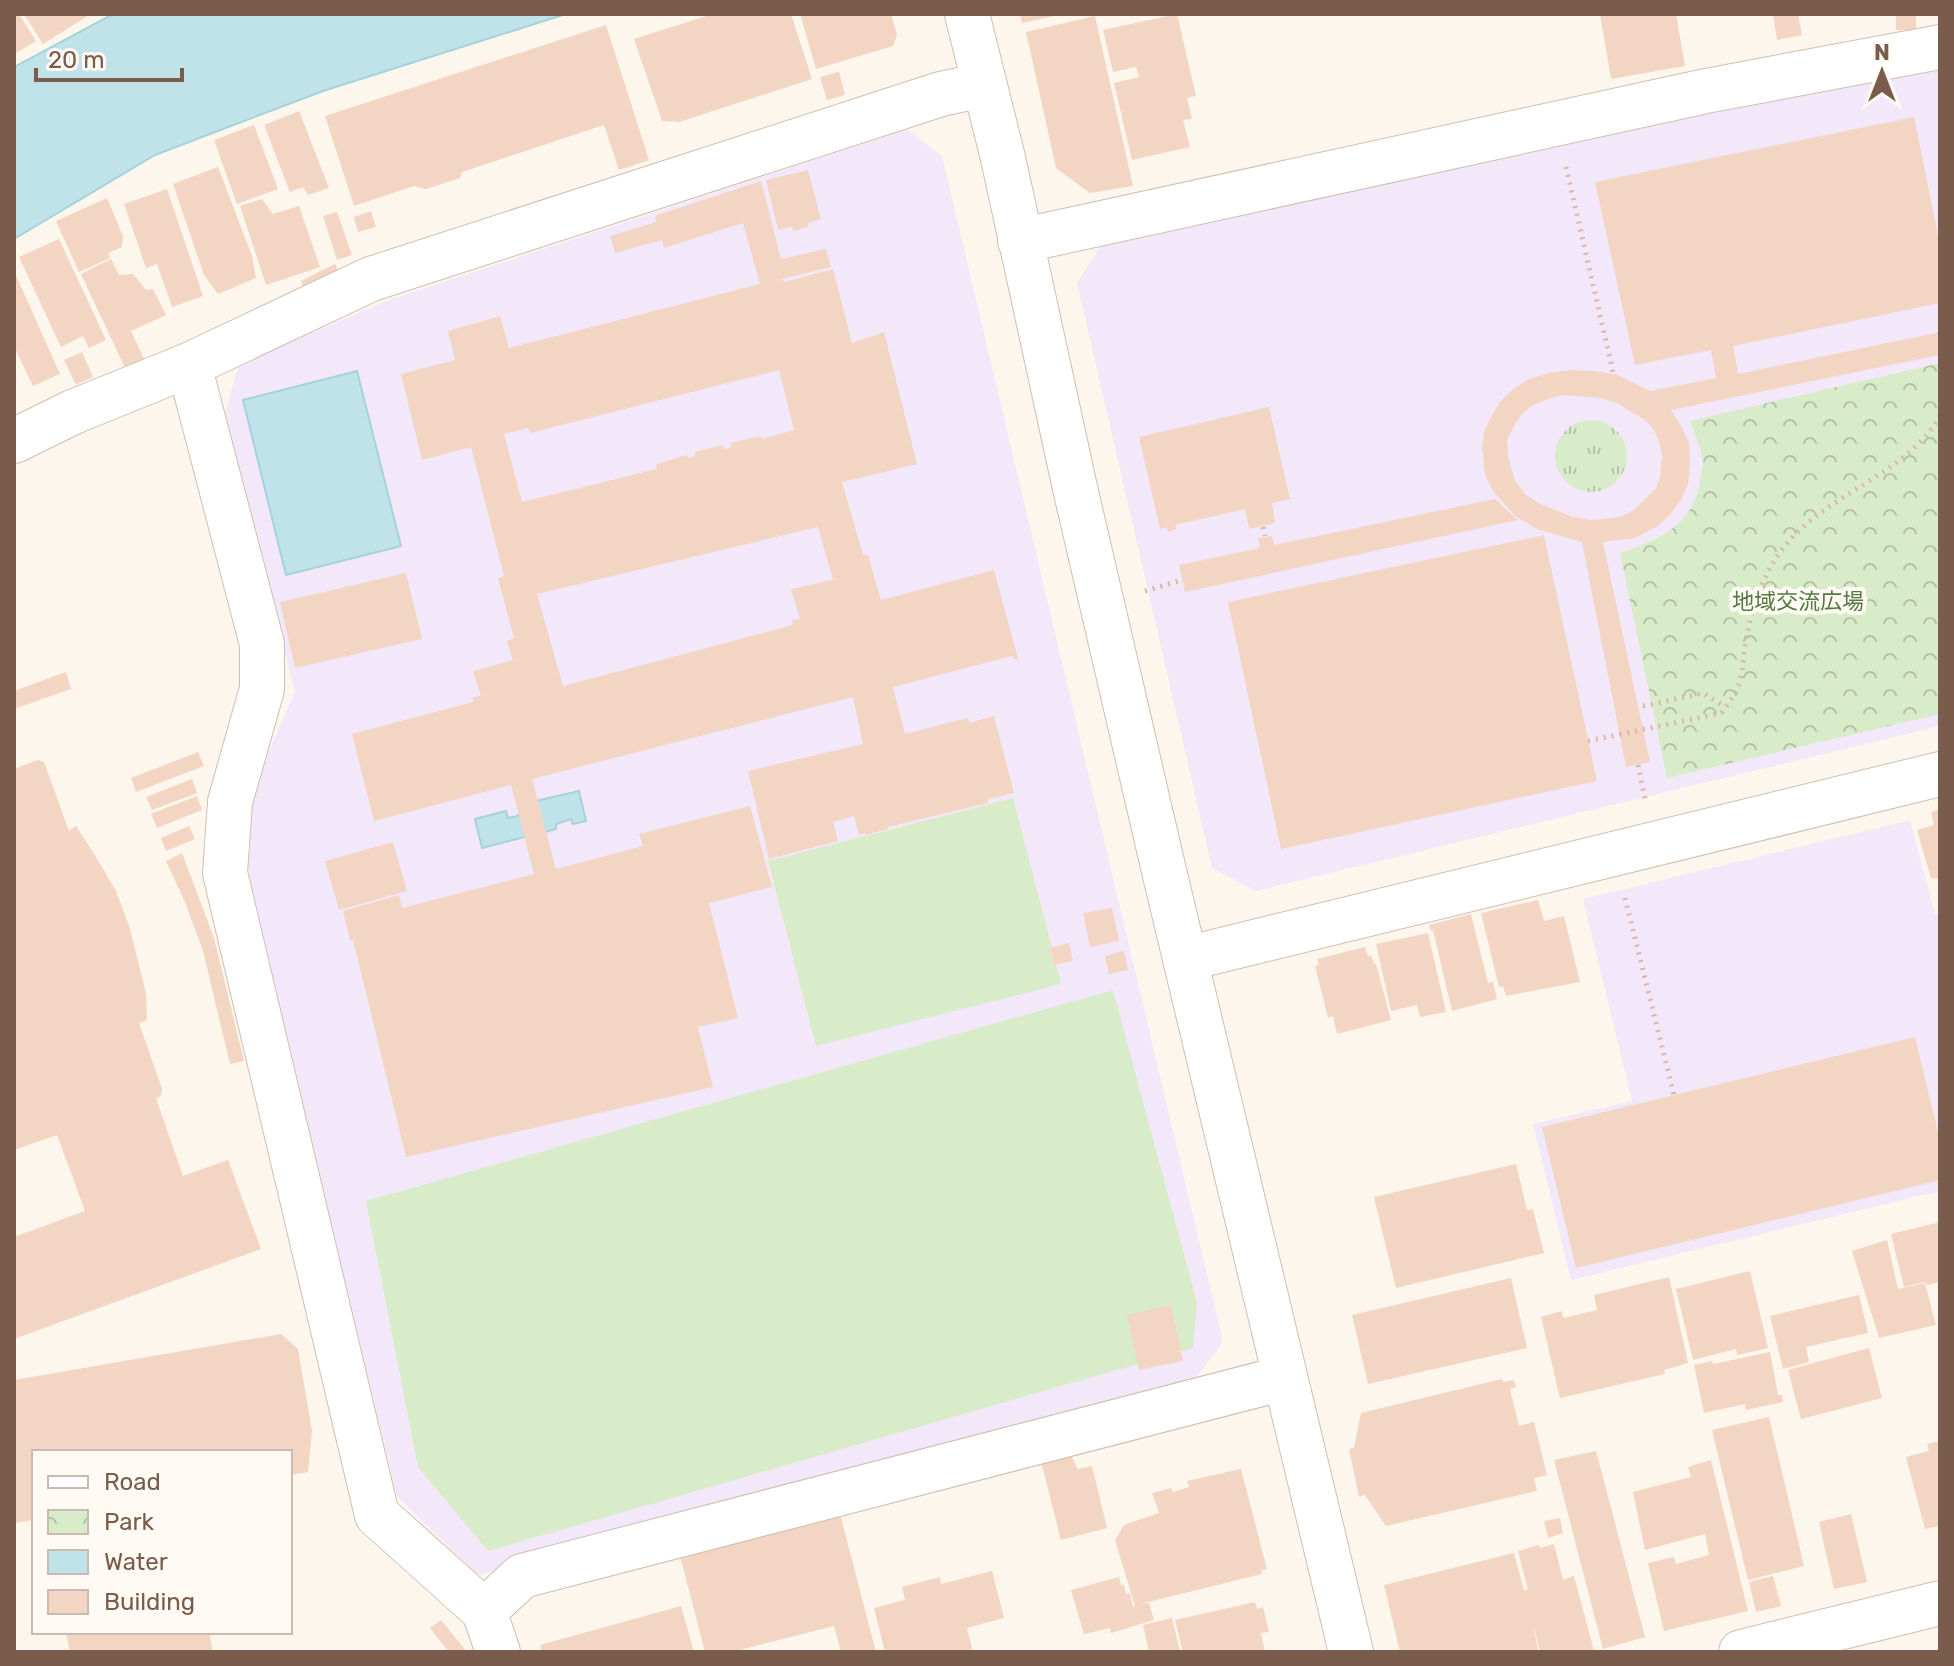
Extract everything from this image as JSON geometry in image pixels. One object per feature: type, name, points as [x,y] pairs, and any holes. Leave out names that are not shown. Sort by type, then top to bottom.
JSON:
[{"type":"street","points":[[967,14],[1003,158],[1075,488],[1185,959],[1351,1652]]},
{"type":"street","points":[[1020,241],[1706,91],[1940,47]]},
{"type":"street","points":[[14,441],[73,412],[189,365],[371,279],[941,94],[983,85]]},
{"type":"street","points":[[189,365],[262,644],[262,689],[230,802],[225,873],[377,1515],[484,1611],[498,1652]]},
{"type":"street","points":[[1185,959],[1940,774]]},
{"type":"street","points":[[484,1611],[522,1576],[1284,1378]]},
{"type":"street","points":[[1741,1652],[1940,1603]]},
{"type":"path","points":[[1556,124],[1614,376]]},
{"type":"path","points":[[1588,741],[1723,710],[1738,688],[1751,613],[1771,564],[1791,538],[1813,518],[1885,471],[1926,435],[1940,416]]},
{"type":"path","points":[[1263,527],[1265,536]]},
{"type":"path","points":[[1141,592],[1179,581]]},
{"type":"path","points":[[1643,706],[1703,693],[1723,710]]},
{"type":"path","points":[[1638,765],[1647,808]]},
{"type":"path","points":[[1623,892],[1674,1095]]},
{"type":"shaded area","points":[[1934,66],[1940,70],[1940,726],[1256,891],[1212,868],[1077,283],[1107,236]]},
{"type":"shaded area","points":[[907,129],[942,156],[1223,1342],[1189,1387],[477,1575],[397,1496],[248,888],[250,809],[262,766],[295,692],[225,413],[239,364],[386,301]]},
{"type":"shaded area","points":[[1910,820],[1935,914],[1940,913],[1940,1191],[1571,1280],[1533,1124],[1632,1101],[1583,899]]},
{"type":"green space","name":"地域交流広場","points":[[1940,363],[1940,714],[1667,778],[1620,553],[1671,530],[1681,521],[1696,497],[1703,463],[1690,421]]},
{"type":"green space","points":[[1598,420],[1617,430],[1625,442],[1625,470],[1617,482],[1605,490],[1584,492],[1565,482],[1557,470],[1555,449],[1565,430],[1577,422]]},
{"type":"green space","points":[[1013,798],[1052,948],[1053,965],[1056,965],[1061,984],[816,1046],[768,861]]},
{"type":"green space","points":[[1113,990],[1197,1303],[1193,1348],[488,1551],[418,1467],[366,1201]]},
{"type":"water","points":[[113,14],[566,14],[323,91],[155,155],[14,239],[14,67]]},
{"type":"water","points":[[357,371],[401,546],[286,575],[243,400]]},
{"type":"water","points":[[579,791],[586,821],[573,824],[571,819],[556,824],[556,829],[482,848],[475,819],[506,811],[508,818],[517,816],[536,801]]},
{"type":"building","points":[[14,14],[19,14],[36,41],[14,54]]},
{"type":"building","points":[[24,14],[91,14],[43,44]]},
{"type":"building","points":[[713,14],[791,14],[812,79],[679,122],[662,121],[634,39]]},
{"type":"building","points":[[800,14],[891,14],[897,35],[893,46],[816,69]]},
{"type":"building","points":[[1020,14],[1059,14],[1059,15],[1022,23]]},
{"type":"building","points":[[1177,14],[1196,96],[1187,98],[1192,119],[1183,120],[1190,147],[1132,160],[1114,83],[1139,77],[1136,67],[1113,72],[1103,30]]},
{"type":"building","points":[[1600,14],[1676,14],[1685,66],[1611,79]]},
{"type":"building","points":[[1773,14],[1798,14],[1802,35],[1777,40]]},
{"type":"building","points":[[1896,14],[1916,14],[1916,30],[1896,30]]},
{"type":"building","points":[[1095,16],[1133,186],[1090,193],[1056,168],[1026,32]]},
{"type":"building","points":[[606,25],[649,160],[619,170],[604,125],[462,172],[460,178],[426,189],[414,186],[354,206],[325,116]]},
{"type":"building","points":[[839,72],[845,95],[827,100],[820,77]]},
{"type":"building","points":[[299,111],[329,188],[308,195],[303,187],[290,192],[264,125]]},
{"type":"building","points":[[1914,117],[1940,245],[1940,303],[1733,346],[1738,374],[1940,332],[1940,355],[1671,410],[1689,443],[1688,485],[1681,500],[1656,527],[1635,538],[1603,542],[1650,762],[1626,767],[1582,542],[1537,529],[1515,516],[1493,491],[1485,475],[1482,447],[1484,433],[1500,402],[1529,379],[1549,373],[1572,370],[1618,375],[1650,391],[1716,378],[1711,350],[1635,365],[1595,182]],"holes":[[[1565,395],[1617,403],[1645,420],[1654,430],[1662,455],[1656,488],[1635,509],[1623,516],[1592,520],[1573,517],[1538,503],[1525,494],[1515,481],[1507,440],[1521,415],[1531,406]]]},
{"type":"building","points":[[254,125],[278,189],[237,204],[214,140]]},
{"type":"building","points":[[218,167],[252,256],[256,278],[218,294],[204,275],[173,184]]},
{"type":"building","points":[[808,170],[821,219],[793,231],[792,227],[778,230],[766,180]]},
{"type":"building","points":[[761,181],[781,259],[826,249],[831,267],[782,279],[784,282],[833,269],[852,343],[884,332],[917,464],[842,482],[863,555],[868,555],[881,600],[994,570],[1018,659],[1012,656],[893,687],[905,734],[968,718],[969,723],[994,716],[1014,793],[988,799],[988,803],[865,835],[859,835],[854,816],[833,822],[838,841],[769,859],[748,771],[863,744],[853,697],[532,779],[556,869],[643,846],[639,834],[750,806],[772,887],[709,903],[738,1018],[698,1027],[713,1087],[406,1157],[353,940],[350,941],[343,911],[399,895],[402,908],[534,874],[511,785],[374,821],[352,734],[473,702],[473,697],[481,696],[473,671],[513,660],[507,641],[514,638],[498,578],[504,576],[471,447],[422,460],[401,374],[455,360],[448,331],[500,316],[509,348],[760,284],[743,223],[664,248],[662,240],[615,253],[610,236],[656,222],[655,216]],"holes":[[[779,370],[794,430],[730,443],[732,447],[724,449],[723,445],[695,452],[695,456],[688,458],[687,455],[656,464],[657,469],[522,502],[504,434],[528,428],[530,433]],[[818,527],[833,580],[791,589],[800,619],[792,620],[793,625],[563,686],[537,594]]]},
{"type":"building","points":[[167,189],[203,296],[172,307],[157,264],[146,268],[124,204]]},
{"type":"building","points":[[107,198],[123,236],[122,247],[108,253],[110,258],[79,272],[56,221]]},
{"type":"building","points":[[262,199],[273,214],[299,206],[320,267],[266,285],[240,206]]},
{"type":"building","points":[[371,211],[376,227],[358,232],[354,217]]},
{"type":"building","points":[[337,212],[352,255],[337,260],[323,216]]},
{"type":"building","points":[[59,239],[106,340],[89,348],[83,336],[61,347],[19,257]]},
{"type":"building","points":[[111,259],[119,275],[133,274],[146,290],[153,289],[166,315],[131,331],[145,361],[126,370],[81,274]]},
{"type":"building","points":[[335,264],[338,270],[303,287],[301,281]]},
{"type":"building","points":[[14,271],[60,374],[33,386],[14,346]]},
{"type":"building","points":[[82,352],[93,377],[76,385],[64,360]]},
{"type":"building","points":[[1269,407],[1290,499],[1272,503],[1275,523],[1249,529],[1245,509],[1175,525],[1177,529],[1168,532],[1167,527],[1160,529],[1139,437]]},
{"type":"building","points":[[1495,499],[1518,520],[1185,592],[1179,565],[1260,548],[1258,538],[1272,536],[1274,545]]},
{"type":"building","points":[[1544,535],[1597,781],[1281,849],[1228,602]]},
{"type":"building","points":[[406,573],[422,639],[295,668],[280,602]]},
{"type":"building","points":[[66,672],[71,689],[14,709],[14,691]]},
{"type":"building","points":[[198,752],[204,766],[136,792],[131,778]]},
{"type":"building","points":[[38,760],[44,762],[69,831],[76,826],[96,857],[116,891],[129,926],[146,993],[147,1020],[139,1023],[162,1089],[161,1096],[156,1098],[183,1176],[228,1160],[261,1249],[14,1339],[14,1237],[85,1211],[57,1135],[14,1150],[14,769]]},
{"type":"building","points":[[192,779],[197,793],[152,810],[146,797]]},
{"type":"building","points":[[197,796],[202,810],[157,828],[151,814]]},
{"type":"building","points":[[1940,809],[1940,879],[1931,878],[1917,830],[1934,825],[1931,812]]},
{"type":"building","points":[[189,826],[195,839],[166,851],[161,838]]},
{"type":"building","points":[[393,842],[407,891],[339,910],[325,861]]},
{"type":"building","points":[[182,853],[214,938],[244,1061],[230,1064],[203,951],[166,861]]},
{"type":"building","points":[[1538,900],[1544,921],[1564,916],[1580,982],[1506,996],[1503,986],[1499,987],[1481,913]]},
{"type":"building","points":[[1112,908],[1119,941],[1090,947],[1083,913]]},
{"type":"building","points":[[1471,914],[1488,983],[1493,982],[1497,999],[1452,1011],[1433,930],[1429,925]]},
{"type":"building","points":[[1428,933],[1446,1012],[1420,1017],[1417,1005],[1391,1011],[1376,944]]},
{"type":"building","points":[[1069,943],[1073,961],[1054,965],[1050,948]]},
{"type":"building","points":[[1365,947],[1376,964],[1391,1020],[1337,1034],[1333,1016],[1328,1018],[1315,966],[1319,965],[1317,959]]},
{"type":"building","points":[[1124,951],[1128,970],[1109,974],[1105,956]]},
{"type":"building","points":[[1915,1037],[1940,1140],[1940,1180],[1576,1268],[1542,1127]]},
{"type":"building","points":[[1516,1164],[1527,1210],[1533,1209],[1544,1253],[1396,1288],[1374,1197]]},
{"type":"building","points":[[1940,1222],[1940,1282],[1904,1287],[1891,1234]]},
{"type":"building","points":[[1887,1240],[1898,1289],[1925,1283],[1936,1325],[1879,1338],[1852,1251]]},
{"type":"building","points":[[1750,1271],[1768,1348],[1737,1355],[1736,1349],[1693,1360],[1676,1289]]},
{"type":"building","points":[[1669,1277],[1688,1363],[1664,1370],[1665,1374],[1560,1398],[1541,1317],[1562,1311],[1563,1318],[1597,1310],[1594,1295]]},
{"type":"building","points":[[1511,1278],[1527,1348],[1368,1384],[1352,1315]]},
{"type":"building","points":[[1859,1295],[1868,1333],[1806,1347],[1809,1362],[1783,1369],[1770,1316]]},
{"type":"building","points":[[1171,1305],[1183,1361],[1139,1370],[1127,1315]]},
{"type":"building","points":[[281,1334],[298,1349],[312,1431],[308,1472],[292,1475],[292,1450],[32,1450],[32,1520],[15,1523],[14,1380]]},
{"type":"building","points":[[1869,1348],[1882,1398],[1801,1419],[1788,1370]]},
{"type":"building","points":[[1770,1352],[1778,1395],[1782,1395],[1783,1402],[1746,1410],[1745,1404],[1704,1413],[1694,1365]]},
{"type":"building","points":[[1502,1379],[1503,1382],[1514,1380],[1516,1387],[1510,1389],[1519,1426],[1534,1422],[1547,1475],[1534,1478],[1537,1491],[1386,1526],[1365,1495],[1359,1497],[1349,1449],[1354,1448],[1361,1413]]},
{"type":"building","points":[[1769,1417],[1804,1566],[1748,1580],[1712,1430]]},
{"type":"building","points":[[1940,1441],[1940,1526],[1925,1529],[1906,1457],[1929,1451],[1927,1444]]},
{"type":"building","points":[[1596,1451],[1645,1637],[1603,1649],[1554,1460]]},
{"type":"building","points":[[1070,1454],[1078,1469],[1092,1466],[1107,1528],[1061,1540],[1041,1461]]},
{"type":"building","points":[[1711,1460],[1748,1611],[1664,1631],[1648,1563],[1674,1557],[1676,1564],[1709,1555],[1705,1534],[1645,1550],[1633,1492],[1691,1477],[1688,1467]]},
{"type":"building","points":[[1241,1469],[1267,1569],[1261,1570],[1262,1574],[1140,1604],[1149,1603],[1154,1620],[1111,1633],[1110,1628],[1084,1634],[1071,1590],[1119,1577],[1135,1606],[1115,1540],[1124,1525],[1159,1513],[1152,1493],[1171,1488],[1173,1492],[1189,1487],[1187,1481]]},
{"type":"building","points":[[839,1510],[876,1652],[841,1652],[834,1626],[732,1652],[705,1652],[679,1552]]},
{"type":"building","points":[[1851,1514],[1867,1582],[1834,1589],[1819,1522]]},
{"type":"building","points":[[1560,1518],[1563,1533],[1548,1538],[1544,1521]]},
{"type":"building","points":[[1554,1544],[1563,1580],[1574,1576],[1594,1651],[1540,1652],[1533,1623],[1538,1650],[1400,1652],[1384,1585],[1514,1553],[1524,1591],[1528,1589],[1518,1551]]},
{"type":"building","points":[[992,1571],[1004,1618],[967,1628],[973,1652],[885,1652],[874,1608],[905,1600],[902,1587],[940,1577],[941,1584]]},
{"type":"building","points":[[1773,1576],[1781,1606],[1756,1612],[1749,1582]]},
{"type":"building","points":[[1255,1602],[1257,1609],[1263,1607],[1269,1632],[1261,1633],[1265,1652],[1183,1652],[1175,1620]]},
{"type":"building","points":[[681,1606],[694,1652],[542,1652],[540,1645]]},
{"type":"building","points":[[1172,1618],[1180,1652],[1149,1652],[1143,1625]]},
{"type":"building","points":[[441,1620],[467,1652],[449,1652],[430,1628]]},
{"type":"building","points":[[66,1634],[209,1634],[213,1652],[70,1652]]}]
